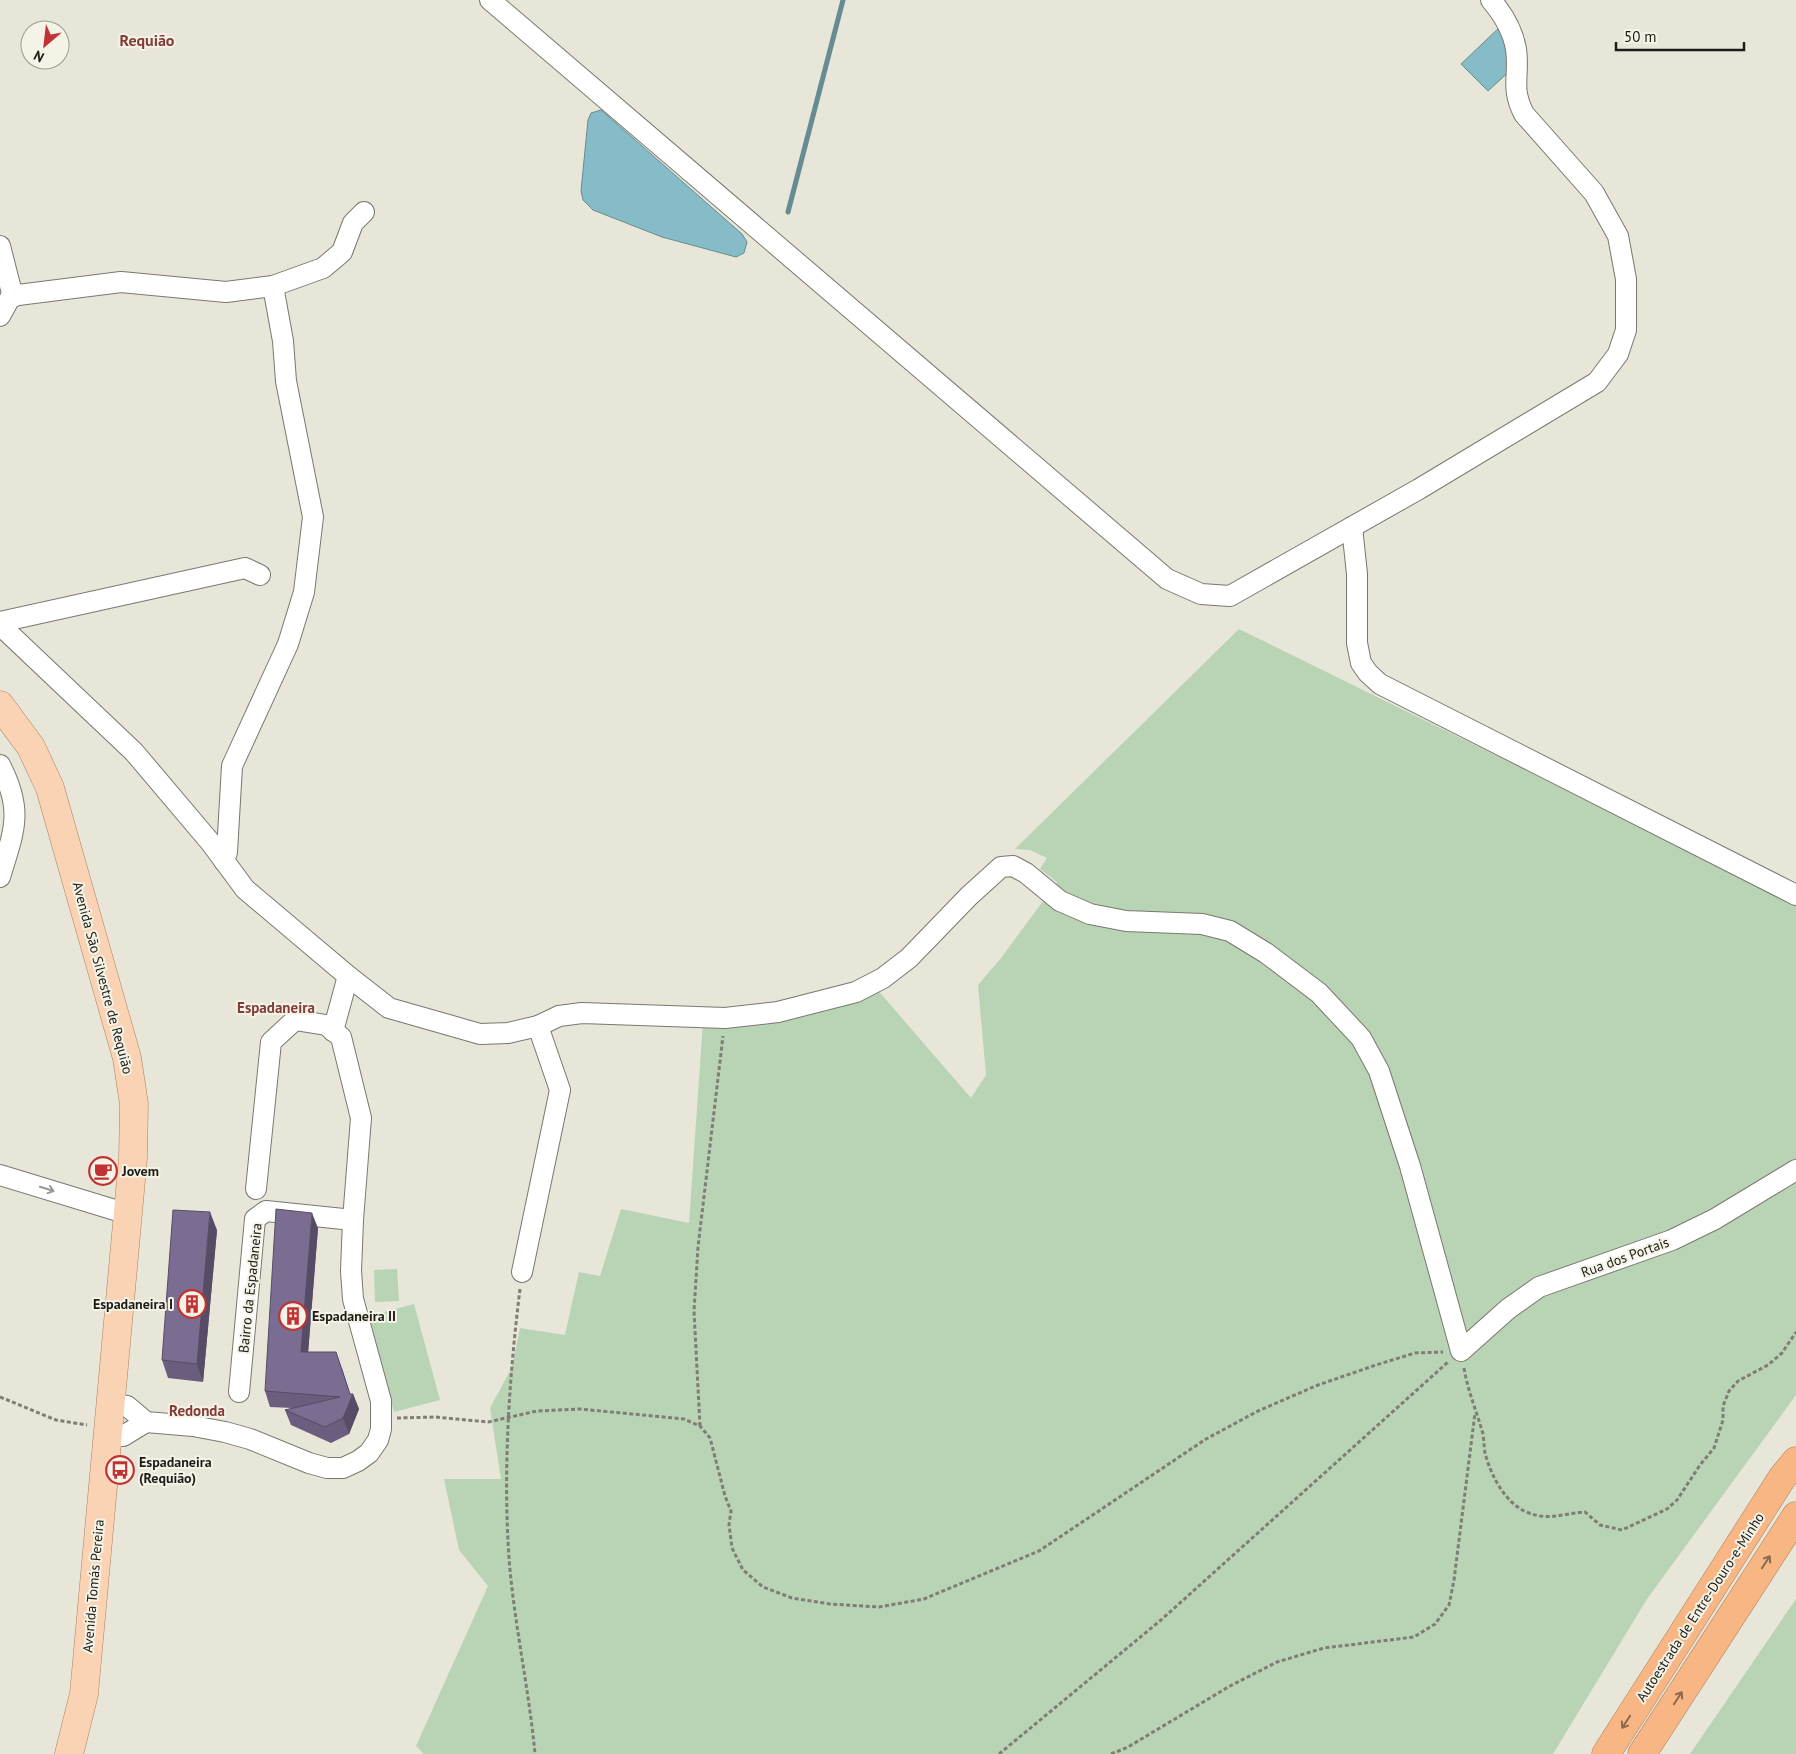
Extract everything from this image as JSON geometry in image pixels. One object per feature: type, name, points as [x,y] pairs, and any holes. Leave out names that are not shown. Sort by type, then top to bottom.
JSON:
[{"type":"highway","name":"Autoestrada de Entre-Douro-e-Minho","points":[[1606,1754],[1782,1478],[1796,1461]]},
{"type":"highway","points":[[1642,1754],[1796,1516]]},
{"type":"main road","name":"Avenida São Silvestre de Requião","points":[[0,705],[31,747],[50,788],[126,1058],[134,1104],[133,1158],[108,1420]]},
{"type":"main road","name":"Avenida Tomás Pereira","points":[[69,1754],[84,1694],[108,1420]]},
{"type":"street","points":[[490,0],[1167,579],[1201,594],[1230,596],[1352,527],[1597,382],[1618,354],[1626,330],[1626,279],[1618,236],[1594,193],[1524,114],[1517,99],[1516,48],[1503,14],[1491,0]]},
{"type":"street","points":[[0,316],[10,298],[13,297],[121,282],[226,292],[273,286],[324,268],[342,252],[353,223],[364,212]]},
{"type":"street","points":[[0,246],[13,297]]},
{"type":"street","points":[[224,861],[227,852],[232,766],[288,644],[304,592],[312,533],[313,517],[286,381],[283,341],[273,286]]},
{"type":"street","points":[[1352,527],[1357,574],[1357,643],[1361,663],[1368,673],[1380,684],[1796,895]]},
{"type":"street","points":[[0,624],[246,568],[260,575]]},
{"type":"street","points":[[0,624],[134,752],[245,889],[389,1008],[480,1034],[508,1033],[538,1026],[559,1016],[582,1013],[725,1018],[778,1012],[856,992],[883,978],[909,958],[969,896],[1001,867],[1013,866],[1026,873],[1060,901],[1090,914],[1126,921],[1202,924],[1230,932],[1266,953],[1319,993],[1361,1038],[1379,1071],[1410,1166],[1461,1351]]},
{"type":"street","points":[[0,766],[16,808],[15,828],[0,877]]},
{"type":"street","points":[[333,1031],[348,976]]},
{"type":"street","points":[[146,1422],[123,1436],[108,1420],[126,1406],[146,1422],[193,1426],[225,1432],[327,1468],[343,1468],[369,1453],[378,1440],[382,1419],[380,1401],[353,1299],[351,1271],[352,1220],[361,1118],[341,1037],[326,1025],[295,1020],[271,1042],[256,1188]]},
{"type":"street","points":[[522,1272],[560,1090],[538,1026]]},
{"type":"street","name":"Rua dos Portais","points":[[1461,1351],[1508,1308],[1539,1287],[1672,1240],[1715,1219],[1796,1170]]},
{"type":"street","points":[[0,1175],[128,1214]]},
{"type":"street","name":"Bairro da Espadaneira","points":[[240,1392],[255,1218],[266,1211],[352,1220]]},
{"type":"path","points":[[700,1426],[694,1311],[698,1247],[725,1018]]},
{"type":"path","points":[[522,1272],[513,1340],[507,1493],[509,1560],[531,1712],[535,1754]]},
{"type":"path","points":[[1461,1351],[1467,1388],[1493,1474],[1503,1492],[1516,1506],[1528,1513],[1545,1517],[1563,1517],[1573,1513],[1585,1512],[1600,1525],[1622,1530],[1667,1509],[1677,1500],[1700,1465],[1714,1448],[1723,1420],[1723,1406],[1729,1391],[1738,1381],[1768,1365],[1782,1353],[1796,1332]]},
{"type":"path","points":[[382,1419],[435,1417],[488,1422],[509,1419],[537,1411],[580,1409],[684,1420],[700,1426],[710,1438],[724,1496],[731,1511],[729,1525],[732,1548],[742,1570],[763,1588],[792,1598],[830,1604],[879,1607],[924,1599],[1040,1551],[1206,1439],[1258,1411],[1318,1385],[1415,1354],[1461,1351]]},
{"type":"path","points":[[998,1754],[1160,1620],[1461,1351]]},
{"type":"path","points":[[0,1397],[56,1420],[82,1425],[108,1420]]},
{"type":"path","points":[[1111,1754],[1230,1686],[1277,1662],[1324,1648],[1414,1637],[1435,1624],[1449,1605],[1454,1580],[1475,1413]]},
{"type":"green space","points":[[1239,629],[1796,903],[1796,1395],[1647,1599],[1553,1754],[424,1754],[416,1746],[488,1586],[459,1550],[444,1479],[501,1479],[490,1408],[512,1367],[520,1328],[565,1335],[579,1272],[600,1276],[621,1209],[689,1223],[703,1022],[768,1023],[849,1004],[875,987],[971,1098],[986,1075],[978,985],[1001,958],[1057,882],[1040,869],[1047,858],[1030,850],[1015,849]]},
{"type":"green space","points":[[397,1269],[399,1301],[375,1302],[374,1270]]},
{"type":"green space","points":[[414,1304],[440,1400],[394,1412],[369,1316]]},
{"type":"green space","points":[[1796,1599],[1796,1754],[1690,1754]]},
{"type":"water","points":[[1502,25],[1513,68],[1488,91],[1461,64]]},
{"type":"water","points":[[601,110],[742,234],[747,242],[744,253],[736,257],[662,237],[593,210],[583,200],[581,191],[588,120],[591,113]]},
{"type":"building","points":[[276,1209],[312,1213],[301,1352],[336,1352],[350,1394],[353,1394],[343,1418],[325,1427],[285,1410],[340,1397],[265,1391]]},
{"type":"building","name":"Espadaneira I","points":[[173,1210],[210,1212],[197,1364],[162,1360]]},
{"type":"waterway","points":[[788,212],[843,0]]},
{"type":"place","name":"Jovem","points":[[103,1171]]},
{"type":"place","name":"Espadaneira I","points":[[192,1304]]},
{"type":"place","name":"Espadaneira II","points":[[293,1316]]},
{"type":"place","name":"Espadaneira (Requião)","points":[[120,1470]]},
{"type":"district","name":"Requião","points":[[147,40]]},
{"type":"district","name":"Espadaneira","points":[[276,1007]]},
{"type":"district","name":"Redonda","points":[[197,1410]]}]
